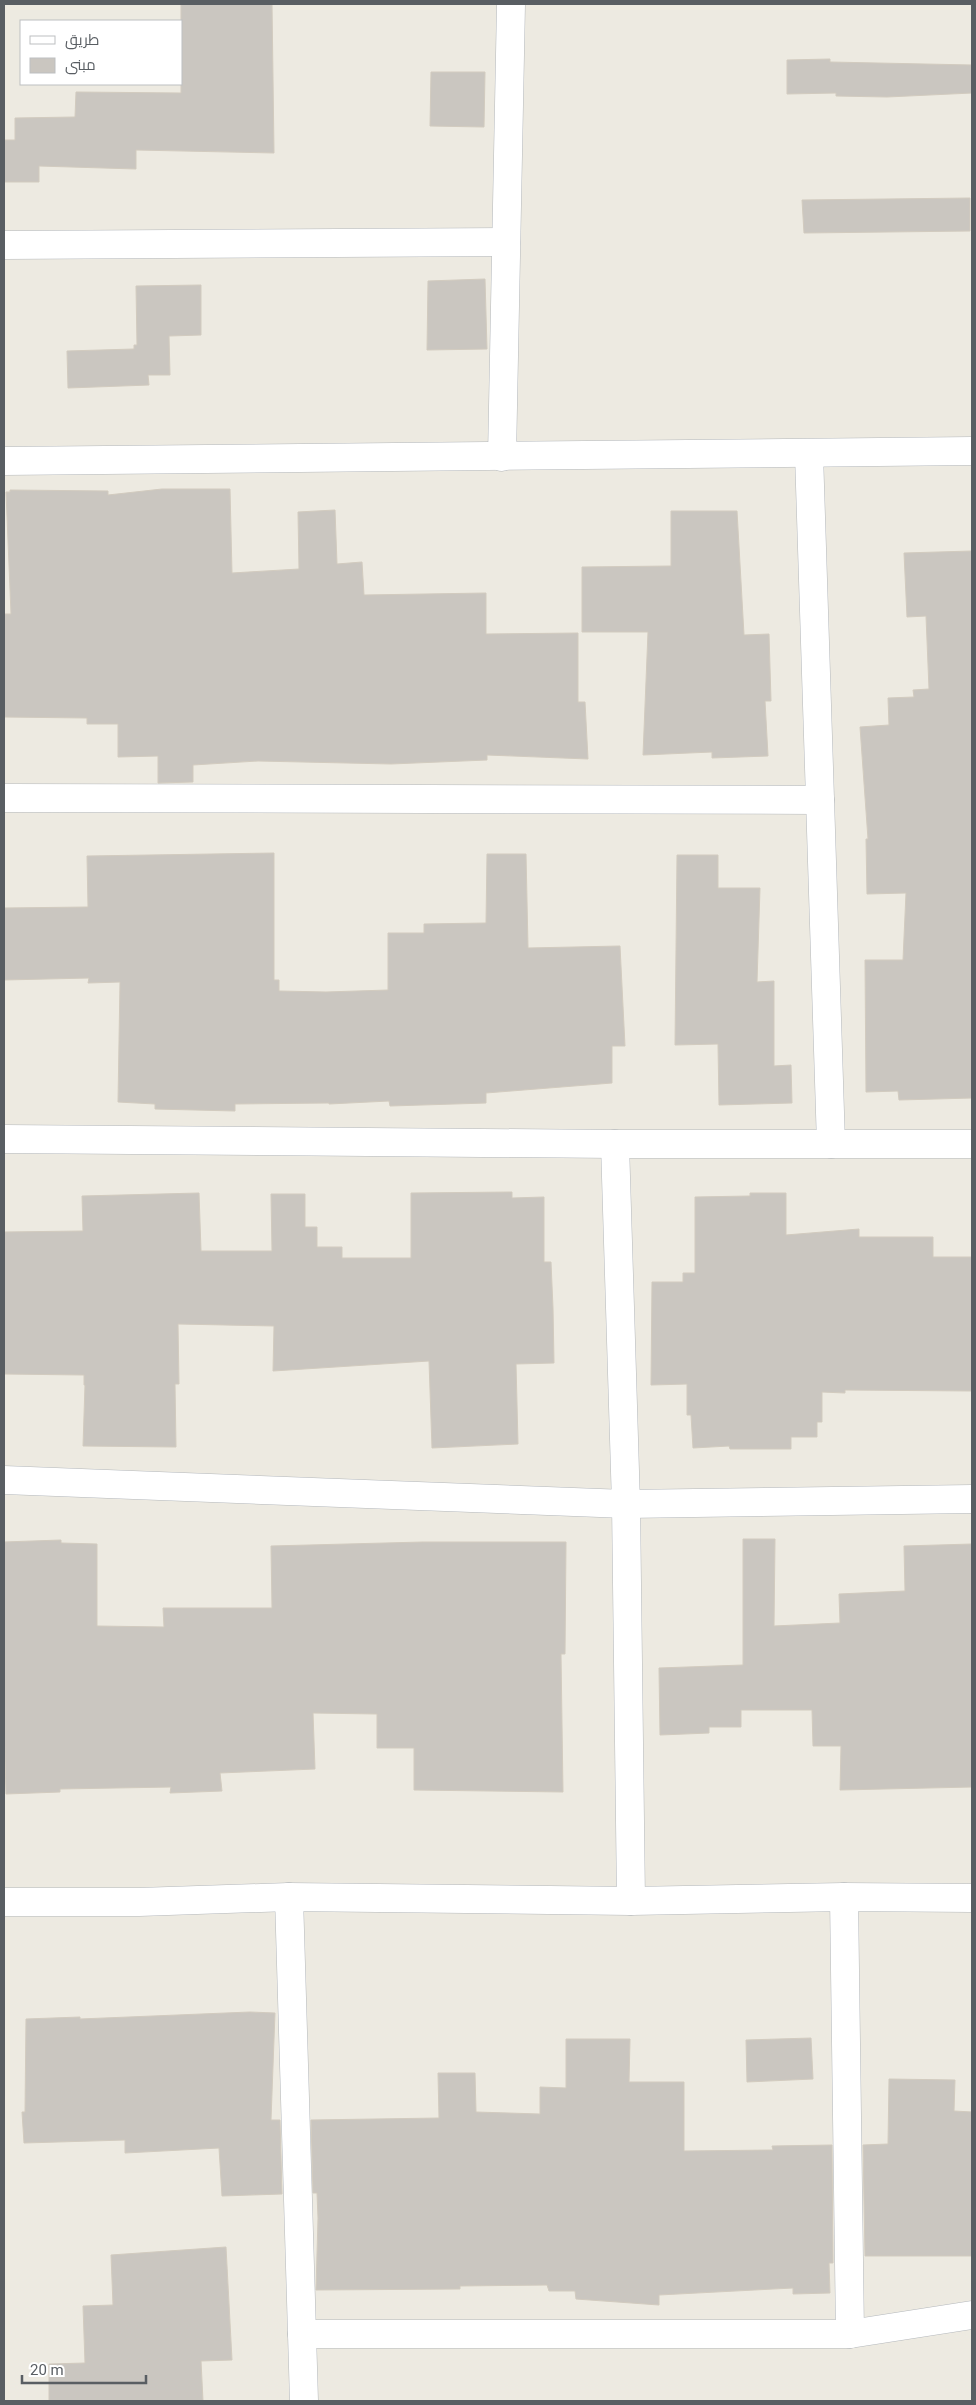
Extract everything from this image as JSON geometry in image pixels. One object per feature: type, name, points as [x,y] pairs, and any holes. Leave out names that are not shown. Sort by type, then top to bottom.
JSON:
[{"type":"street","points":[[502,457],[511,4]]},
{"type":"street","points":[[4,245],[506,242]]},
{"type":"street","points":[[4,461],[972,451]]},
{"type":"street","points":[[810,454],[830,1144]]},
{"type":"street","points":[[4,798],[820,800]]},
{"type":"street","points":[[4,1138],[615,1144],[972,1144]]},
{"type":"street","points":[[615,1144],[626,1504],[632,1901]]},
{"type":"street","points":[[4,1480],[626,1504],[972,1499]]},
{"type":"street","points":[[844,1897],[850,2334]]},
{"type":"street","points":[[4,1902],[139,1902],[290,1898],[632,1901],[844,1897],[972,1898]]},
{"type":"street","points":[[290,1898],[304,2401]]},
{"type":"street","points":[[302,2334],[850,2334],[972,2315]]},
{"type":"building","points":[[181,4],[272,4],[274,153],[136,150],[136,169],[39,166],[39,182],[4,182],[4,140],[15,140],[15,118],[75,117],[76,92],[181,93]]},
{"type":"building","points":[[830,59],[830,62],[972,65],[972,93],[887,97],[836,96],[836,93],[787,94],[787,60]]},
{"type":"building","points":[[431,72],[485,72],[484,127],[430,126]]},
{"type":"building","points":[[970,198],[970,231],[804,233],[802,200]]},
{"type":"building","points":[[485,279],[487,349],[427,350],[428,281]]},
{"type":"building","points":[[201,285],[201,335],[169,336],[170,375],[148,375],[149,385],[68,388],[67,351],[134,349],[134,345],[137,345],[136,286]]},
{"type":"building","points":[[162,489],[230,489],[232,573],[299,569],[298,512],[335,510],[337,564],[362,562],[364,595],[486,593],[486,634],[578,633],[578,702],[585,702],[588,759],[487,755],[487,760],[391,764],[258,761],[193,765],[193,782],[158,783],[158,756],[118,757],[118,724],[87,724],[87,718],[4,717],[4,614],[11,614],[6,492],[10,492],[10,490],[108,491],[108,495]]},
{"type":"building","points":[[671,511],[737,511],[744,635],[769,634],[771,701],[765,701],[768,756],[712,758],[712,752],[643,755],[648,632],[582,632],[582,567],[671,566]]},
{"type":"building","points":[[972,551],[972,1098],[899,1100],[898,1091],[866,1092],[865,960],[903,960],[906,893],[867,894],[866,839],[868,839],[860,727],[889,725],[888,698],[914,697],[913,690],[929,689],[926,616],[907,617],[904,553]]},
{"type":"building","points":[[274,853],[274,980],[279,980],[279,991],[326,992],[388,990],[388,933],[424,933],[424,924],[486,923],[487,854],[526,854],[528,948],[620,946],[625,1046],[612,1046],[612,1083],[486,1093],[486,1103],[390,1106],[389,1101],[329,1104],[235,1104],[235,1111],[155,1109],[155,1104],[118,1102],[120,982],[88,983],[89,978],[4,980],[4,908],[88,907],[87,856]]},
{"type":"building","points":[[677,855],[718,855],[718,888],[760,888],[757,982],[774,981],[774,1066],[791,1065],[792,1103],[719,1105],[718,1044],[675,1045]]},
{"type":"building","points":[[512,1192],[512,1198],[544,1197],[544,1262],[551,1262],[553,1308],[554,1363],[516,1364],[518,1444],[432,1448],[429,1361],[273,1371],[274,1326],[178,1324],[179,1384],[175,1384],[176,1447],[83,1446],[84,1375],[4,1374],[4,1232],[83,1231],[82,1196],[199,1193],[201,1251],[272,1251],[271,1194],[305,1194],[305,1227],[317,1227],[317,1247],[342,1247],[342,1258],[411,1258],[411,1193]]},
{"type":"building","points":[[750,1193],[786,1193],[786,1235],[859,1229],[859,1237],[933,1237],[933,1257],[972,1257],[972,1391],[845,1390],[845,1393],[822,1392],[822,1422],[817,1422],[817,1437],[791,1437],[791,1449],[730,1449],[729,1446],[693,1448],[691,1415],[687,1415],[687,1384],[651,1385],[652,1282],[683,1282],[683,1273],[695,1273],[695,1197],[750,1196]]},
{"type":"building","points":[[743,1539],[775,1539],[774,1626],[840,1623],[839,1594],[905,1591],[904,1546],[972,1544],[972,1787],[840,1790],[841,1746],[813,1746],[812,1710],[741,1710],[741,1727],[709,1727],[709,1733],[660,1735],[659,1668],[743,1665]]},
{"type":"building","points":[[61,1540],[61,1543],[97,1544],[97,1626],[164,1627],[163,1608],[272,1608],[271,1546],[423,1542],[566,1542],[565,1654],[561,1654],[563,1792],[414,1790],[414,1748],[377,1748],[377,1714],[313,1713],[315,1769],[220,1773],[222,1791],[170,1793],[171,1787],[60,1789],[60,1792],[6,1794],[4,1542]]},
{"type":"building","points":[[250,2012],[275,2013],[271,2120],[280,2120],[282,2194],[222,2196],[219,2148],[125,2153],[125,2140],[24,2143],[22,2112],[25,2112],[26,2019],[80,2017],[80,2019]]},
{"type":"building","points":[[811,2038],[813,2079],[747,2082],[746,2040]]},
{"type":"building","points":[[566,2039],[630,2039],[629,2082],[684,2082],[684,2151],[773,2150],[772,2146],[832,2145],[833,2263],[829,2263],[830,2293],[793,2294],[793,2288],[659,2295],[659,2305],[576,2299],[575,2291],[549,2291],[547,2285],[460,2286],[460,2289],[316,2290],[318,2218],[317,2193],[313,2193],[311,2120],[439,2118],[438,2073],[475,2073],[476,2112],[540,2114],[540,2087],[566,2088]]},
{"type":"building","points":[[889,2079],[955,2080],[954,2111],[972,2112],[972,2256],[865,2256],[863,2145],[888,2144]]},
{"type":"building","points":[[226,2247],[232,2360],[201,2361],[203,2401],[49,2401],[49,2364],[85,2363],[83,2306],[113,2305],[111,2255]]}]
